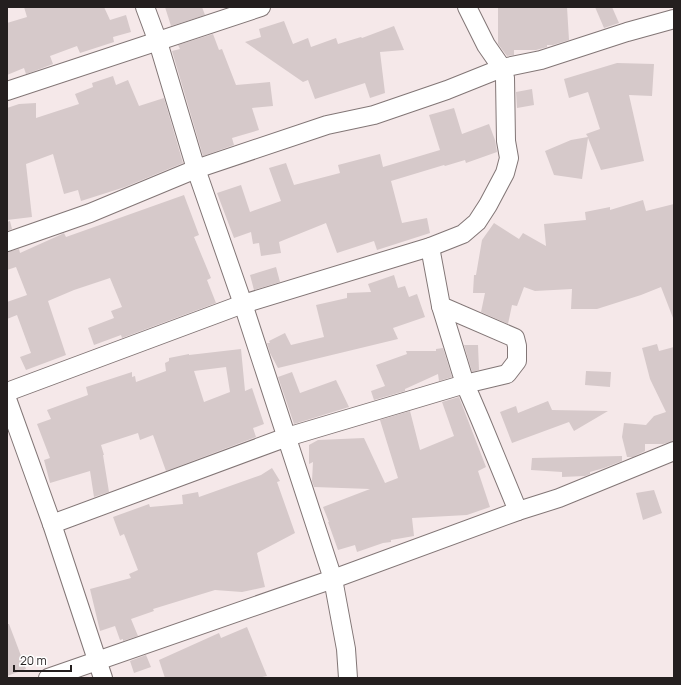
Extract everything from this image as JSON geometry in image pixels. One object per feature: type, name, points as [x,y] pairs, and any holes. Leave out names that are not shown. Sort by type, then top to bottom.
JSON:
[{"type":"street","points":[[144,7],[158,42],[196,169],[243,304],[333,579],[346,649],[348,678]]},
{"type":"street","points":[[7,91],[261,7]]},
{"type":"street","points":[[7,392],[243,304],[430,247],[463,234],[477,222],[488,205],[505,173],[509,158],[506,141],[505,78],[502,68],[486,45],[467,7]]},
{"type":"street","points":[[7,242],[90,213],[196,169],[326,126],[374,115],[447,90],[502,68],[541,60],[627,32],[674,19]]},
{"type":"street","points":[[430,247],[441,306],[465,384],[518,511]]},
{"type":"street","points":[[52,524],[286,437],[465,384],[507,374],[517,361],[518,346],[515,338],[441,306]]},
{"type":"street","points":[[7,399],[52,524],[103,678]]},
{"type":"street","points":[[48,678],[333,579],[518,511],[559,498],[674,452]]},
{"type":"building","points":[[24,7],[104,7],[110,20],[126,15],[131,32],[113,37],[114,42],[80,53],[77,46],[50,56],[53,64],[32,72],[26,74],[24,68],[7,75],[7,23],[27,17]]},
{"type":"building","points":[[165,7],[202,7],[205,15],[171,26]]},
{"type":"building","points":[[498,7],[567,7],[569,40],[553,45],[547,45],[547,47],[536,50],[514,50],[514,55],[507,56],[498,44]]},
{"type":"building","points":[[595,7],[612,7],[619,23],[604,28]]},
{"type":"building","points":[[284,21],[293,44],[308,38],[311,47],[336,38],[338,44],[361,37],[362,38],[394,26],[404,50],[380,52],[385,93],[370,98],[365,83],[315,99],[308,80],[303,82],[245,42],[261,37],[259,29]]},
{"type":"building","points":[[213,34],[219,50],[222,49],[236,85],[270,82],[273,106],[252,108],[259,130],[232,138],[234,145],[203,156],[172,51],[180,49],[178,45]]},
{"type":"building","points":[[617,63],[654,64],[652,96],[629,95],[644,161],[601,170],[588,138],[582,179],[554,175],[545,151],[571,140],[588,137],[586,134],[600,129],[588,92],[569,98],[564,79]]},
{"type":"building","points":[[113,76],[116,85],[128,80],[139,106],[164,98],[183,163],[125,187],[81,201],[78,190],[64,194],[53,154],[26,164],[32,217],[7,220],[7,108],[19,104],[36,103],[36,118],[79,104],[75,94],[93,87],[92,83]]},
{"type":"building","points":[[532,89],[534,105],[517,108],[516,92]]},
{"type":"building","points":[[454,108],[462,134],[489,124],[495,140],[497,152],[466,163],[465,160],[445,166],[444,165],[391,181],[402,223],[427,218],[430,233],[377,250],[374,241],[337,253],[326,223],[279,242],[281,253],[261,256],[259,243],[253,244],[251,232],[234,238],[217,193],[241,185],[250,212],[281,201],[269,168],[286,163],[294,185],[340,173],[338,165],[380,154],[383,167],[440,150],[429,115]]},
{"type":"building","points":[[184,195],[199,235],[194,237],[211,278],[207,280],[216,303],[122,338],[121,335],[94,345],[88,328],[114,318],[111,311],[122,307],[110,278],[74,290],[48,301],[66,355],[26,370],[20,357],[31,353],[17,315],[7,319],[7,302],[27,295],[16,267],[7,270],[7,252],[19,249],[20,253],[64,233],[66,237]]},
{"type":"building","points":[[643,200],[646,211],[674,204],[674,318],[661,287],[597,309],[571,309],[572,289],[535,291],[524,287],[517,306],[512,305],[508,324],[481,312],[485,293],[473,293],[474,275],[476,275],[482,240],[494,223],[519,239],[523,233],[546,246],[544,224],[586,220],[585,212],[610,207],[610,210]]},
{"type":"building","points":[[10,221],[12,229],[7,231],[7,222]]},
{"type":"building","points":[[276,267],[280,282],[254,290],[250,275]]},
{"type":"building","points":[[394,275],[398,288],[405,286],[409,297],[417,294],[425,317],[393,328],[398,339],[278,368],[270,353],[267,343],[270,343],[269,341],[285,333],[291,345],[324,337],[316,305],[347,298],[347,293],[371,292],[368,284]]},
{"type":"building","points":[[657,344],[659,351],[674,347],[674,441],[663,444],[645,444],[645,451],[633,457],[627,457],[622,437],[624,423],[646,425],[654,416],[666,412],[650,379],[642,348]]},
{"type":"building","points":[[464,345],[478,345],[479,370],[472,372]]},
{"type":"building","points":[[443,348],[452,377],[439,381],[438,374],[405,389],[405,391],[374,400],[371,391],[385,386],[376,365],[407,354],[406,351],[436,351],[436,349]]},
{"type":"building","points":[[241,349],[245,391],[252,388],[264,424],[253,428],[256,437],[166,471],[153,435],[140,440],[138,433],[101,445],[104,455],[109,492],[94,497],[90,471],[50,483],[44,460],[50,458],[37,424],[51,419],[47,410],[88,395],[86,387],[132,372],[132,377],[135,376],[136,382],[166,371],[165,363],[169,361],[169,358]],"holes":[[[226,367],[230,392],[204,402],[194,371]]]},
{"type":"building","points":[[586,371],[611,372],[610,387],[585,385]]},
{"type":"building","points":[[292,372],[300,393],[336,380],[349,407],[294,424],[278,377]]},
{"type":"building","points":[[459,397],[486,467],[478,471],[490,507],[467,515],[412,518],[414,536],[391,540],[391,542],[383,543],[357,552],[355,545],[338,550],[323,507],[370,489],[314,487],[312,481],[313,462],[309,464],[309,445],[318,440],[364,438],[385,483],[398,478],[380,420],[410,411],[420,450],[454,436],[442,402]]},
{"type":"building","points":[[548,401],[552,410],[608,411],[574,431],[569,422],[512,443],[500,412],[516,406],[518,413]]},
{"type":"building","points":[[622,456],[622,461],[590,472],[590,474],[585,476],[562,477],[562,472],[531,470],[532,458]]},
{"type":"building","points":[[272,468],[280,481],[277,482],[295,533],[257,553],[265,587],[242,592],[215,590],[153,609],[154,611],[131,619],[138,636],[123,641],[123,639],[120,640],[115,626],[100,631],[90,589],[131,578],[129,574],[138,570],[124,534],[120,536],[113,517],[149,504],[150,507],[183,504],[182,495],[198,492],[199,497],[261,475]]},
{"type":"building","points":[[654,490],[662,513],[643,520],[636,493]]},
{"type":"building","points":[[7,624],[9,624],[26,669],[7,676]]},
{"type":"building","points":[[247,627],[267,676],[257,678],[165,678],[159,660],[219,633],[221,638]]},
{"type":"building","points":[[146,655],[151,667],[134,673],[130,661]]}]
